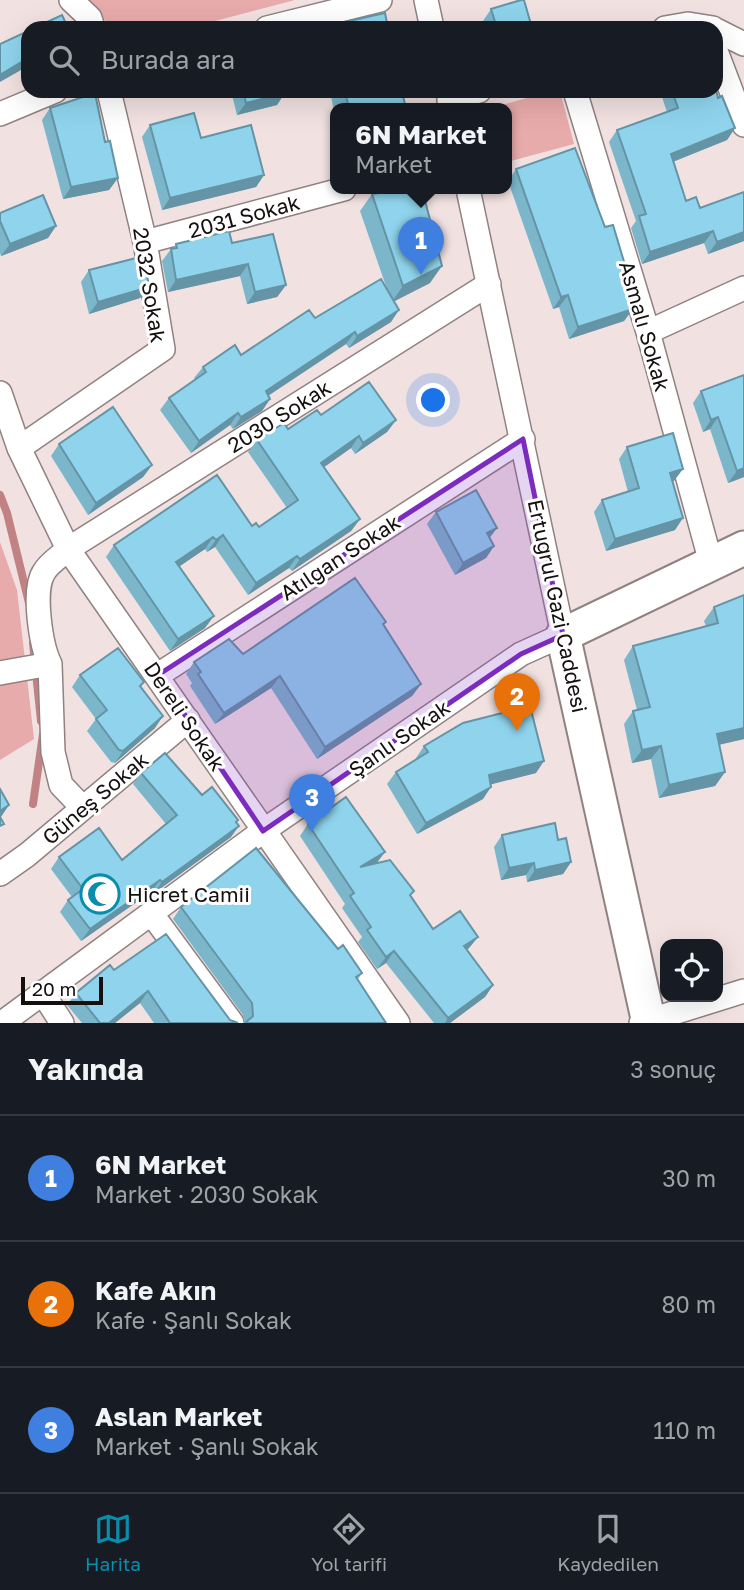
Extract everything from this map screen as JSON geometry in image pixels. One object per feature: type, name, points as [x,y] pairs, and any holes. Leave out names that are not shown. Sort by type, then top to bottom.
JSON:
[{"type":"main road","points":[[563,635],[744,548]]},
{"type":"main road","name":"Ertuğrul Gazi Caddesi","points":[[563,635],[646,1022]]},
{"type":"street","points":[[71,0],[91,21]]},
{"type":"street","points":[[295,21],[380,0]]},
{"type":"street","points":[[426,0],[430,21]]},
{"type":"street","points":[[723,34],[744,44]]},
{"type":"street","points":[[723,70],[744,125]]},
{"type":"street","points":[[0,114],[38,98]]},
{"type":"street","name":"2032 Sokak","points":[[19,448],[163,349],[145,242],[112,98]]},
{"type":"street","name":"Asmalı Sokak","points":[[577,98],[648,332],[711,563]]},
{"type":"street","name":"2031 Sokak","points":[[145,242],[330,193]]},
{"type":"street","name":"Ertuğrul Gazi Caddesi","points":[[469,194],[563,635]]},
{"type":"street","name":"2030 Sokak","points":[[83,808],[61,785],[53,752],[40,667],[44,652],[38,592],[44,572],[68,549],[489,284]]},
{"type":"street","points":[[648,332],[744,288]]},
{"type":"street","name":"Dereli Sokak","points":[[0,393],[19,448],[68,549],[398,1023]]},
{"type":"street","name":"Atılgan Sokak","points":[[158,675],[523,439]]},
{"type":"street","name":"Şanlı Sokak","points":[[2,1023],[263,831],[521,654],[563,635]]},
{"type":"street","points":[[0,673],[40,667]]},
{"type":"street","name":"Güneş Sokak","points":[[0,874],[188,720]]},
{"type":"street","points":[[151,913],[232,1023]]},
{"type":"street","points":[[646,1022],[744,991]]},
{"type":"street","points":[[42,992],[62,1023]]},
{"type":"highlighted area","points":[[523,439],[563,635],[521,654],[263,831],[158,675]]},
{"type":"shaded area","points":[[84,0],[295,0],[215,21],[106,21]]},
{"type":"shaded area","points":[[527,98],[562,98],[574,144],[512,161],[512,103],[509,103]]},
{"type":"shaded area","points":[[0,542],[17,590],[34,739],[0,760]]},
{"type":"building","points":[[524,0],[530,21],[495,21],[491,9]]},
{"type":"building","points":[[385,13],[387,21],[349,21]]},
{"type":"building","points":[[62,15],[65,21],[49,21]]},
{"type":"building","points":[[21,34],[21,62],[0,75],[0,44]]},
{"type":"building","points":[[80,98],[96,98],[105,142],[110,141],[118,178],[71,187],[50,108]]},
{"type":"building","points":[[245,98],[266,98],[246,103]]},
{"type":"building","points":[[347,98],[404,98],[405,103],[348,103]]},
{"type":"building","points":[[674,98],[723,98],[735,128],[671,154],[686,201],[696,197],[700,208],[744,192],[744,232],[717,242],[713,231],[650,252],[639,216],[646,214],[617,130],[678,108]]},
{"type":"building","points":[[194,113],[201,138],[251,125],[264,175],[170,198],[150,125]]},
{"type":"building","points":[[575,148],[605,227],[613,225],[628,275],[623,277],[633,309],[578,327],[568,295],[561,297],[516,169]]},
{"type":"building","points":[[372,194],[423,194],[442,266],[403,286]]},
{"type":"building","points":[[43,195],[56,226],[10,244],[0,221],[0,213]]},
{"type":"building","points":[[229,231],[232,243],[273,234],[286,285],[255,292],[248,264],[176,280],[171,249],[177,248],[176,244]]},
{"type":"building","points":[[144,256],[149,287],[98,302],[89,270]]},
{"type":"building","points":[[381,279],[399,310],[357,336],[355,332],[266,391],[270,399],[241,417],[238,413],[199,441],[169,398],[206,372],[203,367],[235,345],[241,355],[309,310],[315,318]]},
{"type":"building","points":[[744,375],[744,468],[737,471],[718,417],[711,420],[701,391]]},
{"type":"building","points":[[369,382],[396,420],[363,443],[359,436],[321,463],[360,519],[300,559],[297,556],[256,583],[223,535],[216,540],[213,537],[176,562],[214,616],[178,639],[114,545],[217,475],[252,526],[256,523],[259,527],[298,500],[257,440],[284,423],[288,429],[317,410],[321,415]]},
{"type":"building","points":[[113,407],[152,465],[96,503],[59,444]]},
{"type":"building","points":[[673,433],[683,469],[670,473],[683,518],[615,539],[602,500],[639,488],[627,447]]},
{"type":"building","points":[[476,490],[497,528],[487,533],[494,546],[463,563],[436,512]]},
{"type":"building","points":[[355,578],[386,622],[383,624],[421,684],[325,747],[280,676],[224,713],[198,674],[201,672],[194,662],[229,639],[243,654]]},
{"type":"building","points":[[744,595],[744,728],[717,734],[725,772],[669,785],[661,746],[642,750],[633,711],[650,707],[633,646],[718,623],[714,607]]},
{"type":"building","points":[[118,648],[144,682],[140,686],[163,716],[123,751],[119,750],[96,719],[107,710],[80,675]]},
{"type":"building","points":[[530,706],[544,761],[489,775],[491,787],[426,823],[396,772],[428,752],[424,746],[463,723]]},
{"type":"building","points":[[165,753],[202,795],[212,787],[238,820],[236,822],[239,826],[162,882],[160,880],[90,929],[68,900],[83,889],[59,857],[99,828],[122,860],[177,815],[141,773]]},
{"type":"building","points":[[0,789],[9,805],[0,811]]},
{"type":"building","points":[[346,797],[385,852],[360,867],[390,860],[414,891],[410,895],[433,929],[460,911],[478,937],[464,946],[493,985],[448,1018],[394,951],[386,957],[367,930],[371,927],[350,896],[354,893],[308,824]]},
{"type":"building","points":[[555,823],[558,840],[566,838],[571,862],[535,870],[534,863],[509,868],[502,835]]},
{"type":"building","points":[[256,848],[338,949],[343,945],[362,973],[356,977],[386,1023],[245,1023],[253,1016],[252,1003],[181,907]]},
{"type":"building","points":[[166,934],[230,1020],[238,1023],[170,1023],[148,991],[109,1023],[100,1023],[76,993],[110,965],[114,970]]},
{"type":"waterway","points":[[0,495],[29,603]]},
{"type":"waterway","points":[[33,643],[41,721]]},
{"type":"waterway","points":[[33,804],[43,734]]},
{"type":"place","name":"6N Market","points":[[421,275]]},
{"type":"place","name":"Kafe Akın","points":[[517,731]]},
{"type":"place","name":"Aslan Market","points":[[312,832]]},
{"type":"place","name":"Hicret Camii","points":[[100,894]]}]
